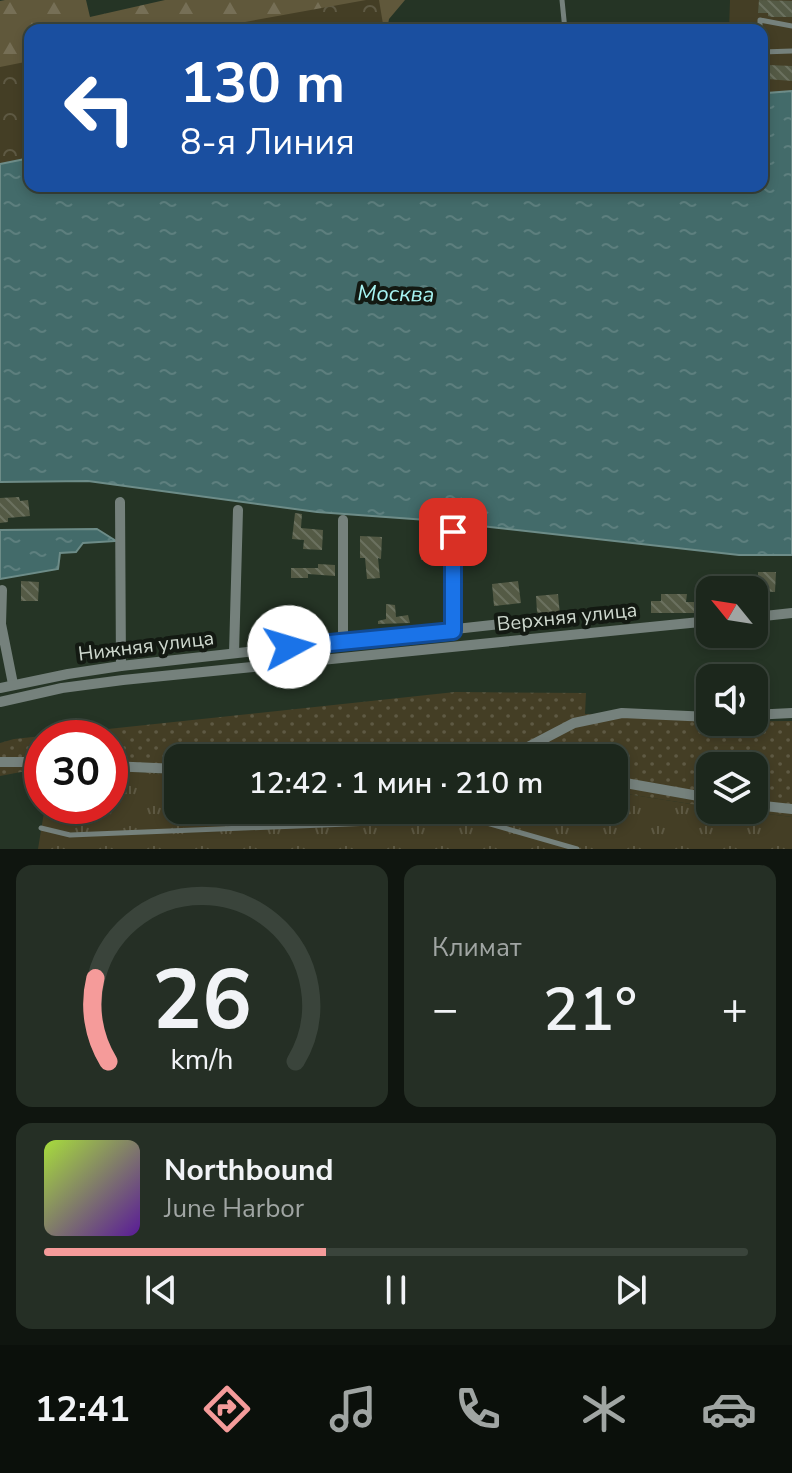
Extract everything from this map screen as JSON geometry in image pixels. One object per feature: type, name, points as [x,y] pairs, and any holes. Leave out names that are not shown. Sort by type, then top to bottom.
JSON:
[{"type":"street","points":[[120,502],[121,666]]},
{"type":"street","points":[[234,653],[238,510]]},
{"type":"street","points":[[343,520],[343,642]]},
{"type":"street","points":[[453,532],[453,631]]},
{"type":"street","points":[[2,590],[1,624],[13,684]]},
{"type":"street","points":[[768,616],[792,613]]},
{"type":"street","name":"Нижняя улица","points":[[0,688],[121,666],[537,620]]},
{"type":"street","name":"Верхняя улица","points":[[0,702],[62,688],[123,680],[696,622]]},
{"type":"street","points":[[534,744],[574,723],[622,713],[696,716]]},
{"type":"street","points":[[768,714],[792,713]]},
{"type":"street","points":[[0,762],[24,762]]},
{"type":"street","points":[[128,767],[164,768]]},
{"type":"street","points":[[628,783],[696,796]]},
{"type":"street","points":[[768,806],[792,809]]},
{"type":"lane","points":[[562,0],[564,24]]},
{"type":"lane","points":[[760,24],[760,20],[792,26]]},
{"type":"lane","points":[[768,52],[792,51]]},
{"type":"lane","points":[[41,828],[70,835],[473,819],[577,849]]},
{"type":"green space","points":[[86,0],[90,17],[165,0],[405,0],[388,24],[24,24],[24,159],[0,164],[0,1]]},
{"type":"green space","points":[[379,0],[383,24],[234,24]]},
{"type":"green space","points":[[730,0],[792,0],[792,91],[768,93],[768,24],[729,24]]},
{"type":"green space","points":[[24,62],[24,159],[0,164],[0,67]]},
{"type":"green space","points":[[455,692],[586,693],[585,714],[696,718],[696,736],[768,736],[768,721],[792,721],[792,817],[768,814],[768,752],[696,752],[696,805],[628,794],[628,744],[164,744],[164,774],[128,771],[128,727]]},
{"type":"green space","points":[[24,738],[24,771],[0,776],[0,743]]},
{"type":"green space","points":[[128,771],[164,774],[164,824],[628,824],[628,794],[696,805],[696,824],[768,824],[768,814],[792,817],[792,849],[38,849],[42,824],[128,824]]},
{"type":"water","name":"Москва","points":[[792,91],[792,555],[739,555],[427,520],[317,512],[88,481],[0,482],[0,164],[24,159],[24,192],[768,192],[768,93]]},
{"type":"water","points":[[97,529],[116,541],[83,543],[76,552],[60,553],[58,569],[0,579],[0,530]]},
{"type":"building","points":[[759,0],[792,1],[792,17],[758,13]]},
{"type":"building","points":[[768,65],[792,66],[792,81],[768,79]]},
{"type":"building","points":[[19,497],[20,501],[28,500],[30,516],[8,518],[8,522],[0,523],[0,498]]},
{"type":"building","points":[[295,513],[302,514],[301,528],[323,530],[322,550],[303,549],[304,540],[292,539]]},
{"type":"building","points":[[360,536],[382,537],[381,559],[378,558],[380,578],[367,579],[365,558],[360,558]]},
{"type":"building","points":[[438,538],[440,558],[421,560],[419,540]]},
{"type":"building","points":[[318,564],[335,565],[335,576],[308,574],[308,578],[291,578],[291,568],[318,568]]},
{"type":"building","points":[[758,572],[776,572],[775,592],[768,592],[768,576],[758,576]]},
{"type":"building","points":[[21,581],[39,582],[38,601],[21,601]]},
{"type":"building","points":[[518,581],[521,603],[494,606],[492,584]]},
{"type":"building","points":[[558,594],[560,615],[544,617],[537,612],[536,596]]},
{"type":"building","points":[[661,594],[687,594],[686,602],[696,602],[696,613],[651,613],[651,601],[661,601]]},
{"type":"building","points":[[386,604],[395,605],[396,617],[408,615],[410,623],[378,624],[378,621],[386,619]]},
{"type":"route","points":[[289,647],[453,631],[453,532]]}]
